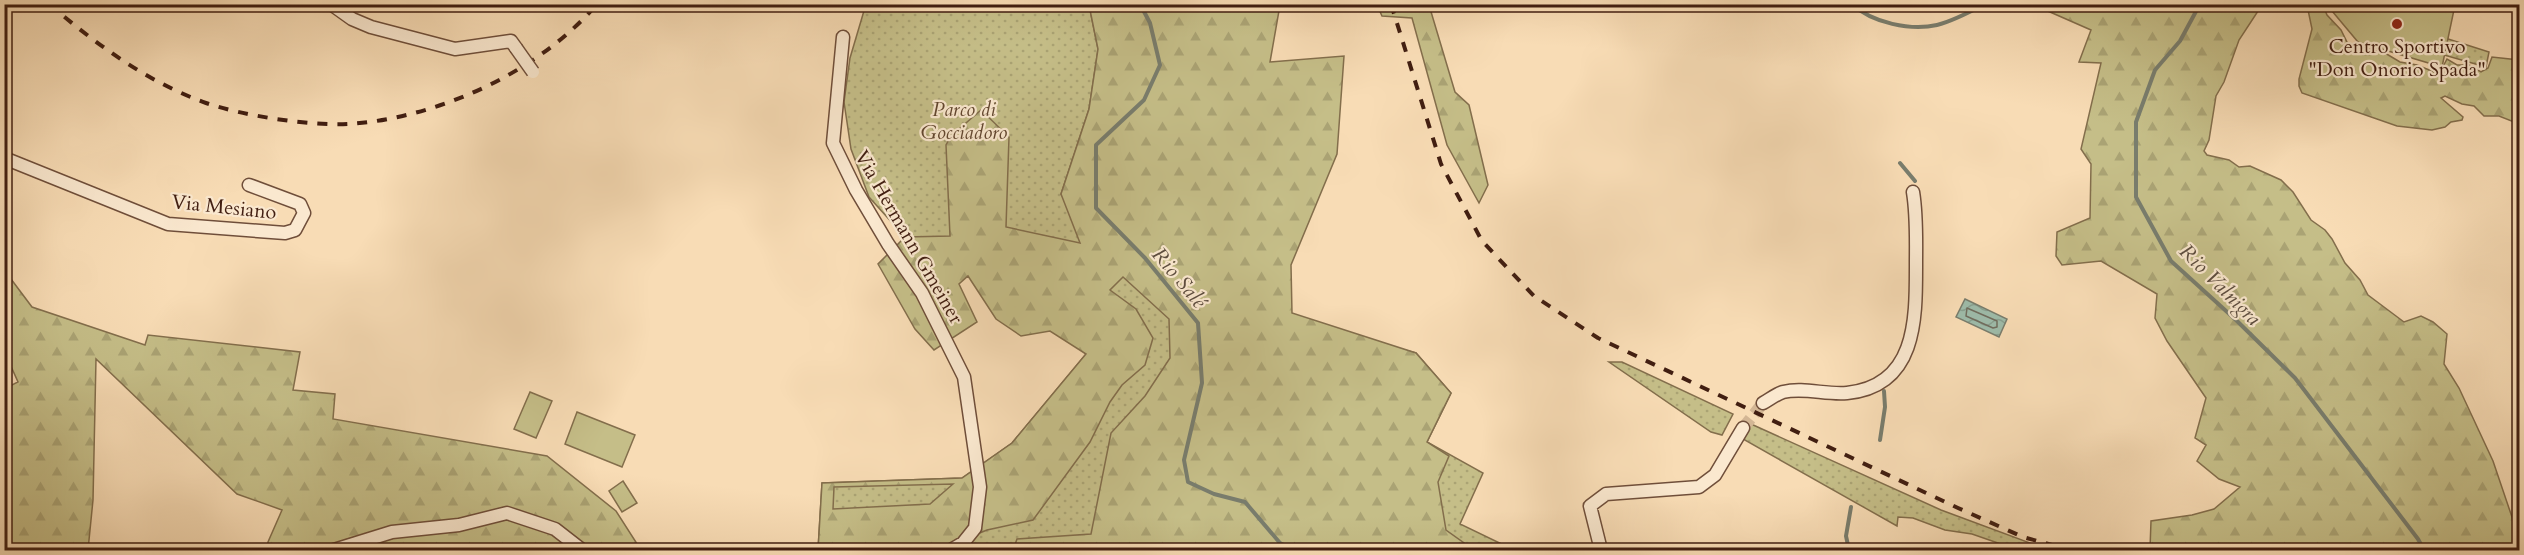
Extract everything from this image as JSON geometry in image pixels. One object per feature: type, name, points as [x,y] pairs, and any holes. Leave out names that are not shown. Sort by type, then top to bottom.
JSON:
[{"type":"street","points":[[331,4],[352,19],[371,27],[455,49],[513,44],[533,72]]},
{"type":"street","name":"Via Hermann Gmeiner","points":[[843,37],[833,142],[856,190],[888,244],[922,293],[964,376],[980,487],[975,528],[963,543],[951,550]]},
{"type":"street","name":"Via Mesiano","points":[[4,158],[168,224],[285,233],[295,230],[304,213],[300,204],[249,185]]},
{"type":"street","points":[[1763,403],[1783,392],[1806,390],[1846,393],[1872,388],[1890,376],[1902,362],[1912,336],[1916,305],[1916,211],[1913,192]]},
{"type":"street","points":[[1601,550],[1590,506],[1606,494],[1699,488],[1715,475],[1743,428]]},
{"type":"street","points":[[334,550],[392,532],[459,525],[507,513],[555,529],[582,550]]},
{"type":"green space","name":"Parco di Gocciadoro","points":[[866,4],[1089,5],[1098,49],[1089,109],[1061,194],[1123,276],[1416,353],[1451,393],[1427,442],[1483,473],[1460,524],[1514,550],[818,550],[822,483],[962,478],[1012,443],[1086,354],[961,237],[905,237],[869,197],[851,149],[844,102],[850,58]]},
{"type":"green space","points":[[1089,5],[1280,5],[1270,62],[1344,56],[1337,154],[1291,265],[1292,313],[1416,353],[1451,393],[1427,442],[1449,456],[1438,482],[1446,530],[1474,550],[1013,550],[1017,539],[1091,534],[1111,433],[1145,396],[1170,358],[1169,319],[1123,277],[1110,290],[1136,309],[1153,338],[1145,365],[1122,385],[1110,402],[1090,442],[1033,520],[987,530],[938,550],[818,550],[822,483],[962,478],[1012,443],[1086,354],[1050,331],[1021,336],[996,319],[968,276],[959,284],[977,322],[934,350],[915,329],[878,264],[905,237],[950,236],[946,145],[951,136],[981,110],[1009,137],[1006,227],[1080,243],[1061,194],[1089,109],[1098,49]],"holes":[[[953,484],[930,504],[833,509],[834,487]]]},
{"type":"green space","points":[[1377,5],[1429,5],[1455,92],[1469,105],[1488,185],[1479,203],[1447,145],[1412,18],[1382,16]]},
{"type":"green space","points":[[2034,5],[2262,5],[2239,40],[2224,82],[2216,96],[2209,140],[2204,151],[2207,155],[2229,160],[2239,167],[2250,166],[2281,180],[2293,192],[2311,220],[2325,230],[2332,239],[2345,263],[2360,280],[2368,295],[2404,322],[2421,316],[2433,322],[2447,334],[2444,364],[2459,388],[2493,461],[2519,533],[2519,550],[2150,549],[2151,521],[2214,509],[2240,487],[2219,479],[2197,461],[2206,445],[2195,438],[2206,398],[2167,341],[2155,318],[2157,294],[2101,261],[2062,265],[2056,256],[2057,232],[2090,218],[2091,164],[2081,149],[2101,63],[2079,62],[2091,30]]},
{"type":"green space","points":[[2307,5],[2323,5],[2327,15],[2341,30],[2348,44],[2385,53],[2400,62],[2417,65],[2439,74],[2447,59],[2457,65],[2469,65],[2481,72],[2488,68],[2492,57],[2519,60],[2519,124],[2499,116],[2484,116],[2474,106],[2462,104],[2445,96],[2441,98],[2463,117],[2462,120],[2432,130],[2397,126],[2302,93],[2299,79],[2312,29]]},
{"type":"green space","name":"Centro Sportivo \"Don Onorio Spada\"","points":[[2327,5],[2455,5],[2442,67],[2358,42]]},
{"type":"green space","points":[[2445,38],[2489,52],[2486,67],[2444,55]]},
{"type":"green space","points":[[5,271],[32,307],[145,345],[148,335],[300,352],[293,390],[335,394],[333,419],[547,456],[616,511],[641,550],[267,550],[268,542],[282,510],[237,494],[96,359],[93,500],[88,550],[5,550],[4,389],[18,382],[5,353]]},
{"type":"green space","points":[[1609,362],[1622,362],[1733,414],[1722,435],[1711,432]]},
{"type":"green space","points":[[530,392],[552,401],[536,438],[514,429]]},
{"type":"green space","points":[[577,412],[635,435],[622,467],[565,444]]},
{"type":"green space","points":[[1751,424],[1941,510],[2049,550],[2018,550],[1972,534],[1945,530],[1913,518],[1898,517],[1897,526],[1743,439]]},
{"type":"green space","points":[[623,481],[637,503],[622,512],[609,491]]},
{"type":"water","points":[[1965,299],[2007,319],[1999,337],[1956,317]]},
{"type":"waterway","name":"Rio Salé","points":[[1140,4],[1150,23],[1160,65],[1144,100],[1096,145],[1096,208],[1145,258],[1198,323],[1202,383],[1184,460],[1188,482],[1214,494],[1245,502],[1280,543],[1293,550]]},
{"type":"waterway","points":[[1852,4],[1860,11],[1881,21],[1916,27],[1937,25],[1985,4]]},
{"type":"waterway","name":"Rio Valnigra","points":[[2200,4],[2180,41],[2155,70],[2136,122],[2136,197],[2171,261],[2295,378],[2418,539],[2424,550]]},
{"type":"waterway","points":[[1900,163],[1915,181]]},
{"type":"waterway","points":[[1880,440],[1885,407],[1884,391]]},
{"type":"waterway","points":[[1849,550],[1846,536],[1851,507]]},
{"type":"tunnel","points":[[1743,428],[1763,403]]},
{"type":"railway","points":[[49,4],[123,61],[184,94],[221,108],[258,116],[297,122],[333,124],[383,120],[417,112],[485,87],[546,51],[597,4]]},
{"type":"railway","points":[[1391,4],[1441,164],[1482,241],[1534,296],[1598,338],[1958,508],[2023,537],[2070,550]]},
{"type":"place","name":"Centro Sportivo \"Don Onorio Spada\"","points":[[2397,24]]}]
